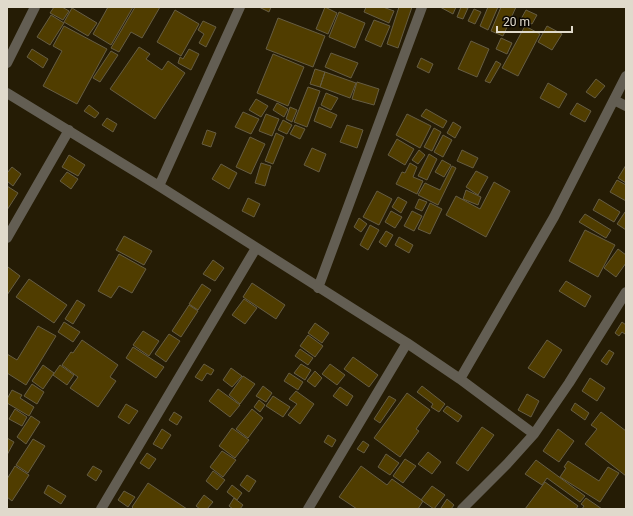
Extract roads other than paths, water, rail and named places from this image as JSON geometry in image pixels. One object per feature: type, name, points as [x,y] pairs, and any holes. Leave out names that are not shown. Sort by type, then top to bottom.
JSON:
[{"type":"street","points":[[7,63],[35,7]]},
{"type":"street","points":[[159,186],[240,7]]},
{"type":"street","points":[[318,288],[422,7]]},
{"type":"street","points":[[460,379],[554,216],[626,76]]},
{"type":"street","points":[[7,93],[159,186],[407,343],[460,379],[534,434]]},
{"type":"street","points":[[614,100],[626,106]]},
{"type":"street","points":[[7,238],[69,130]]},
{"type":"street","points":[[101,509],[256,248]]},
{"type":"street","points":[[462,509],[507,464],[534,434],[569,383],[626,292]]},
{"type":"street","points":[[308,509],[407,343]]}]
